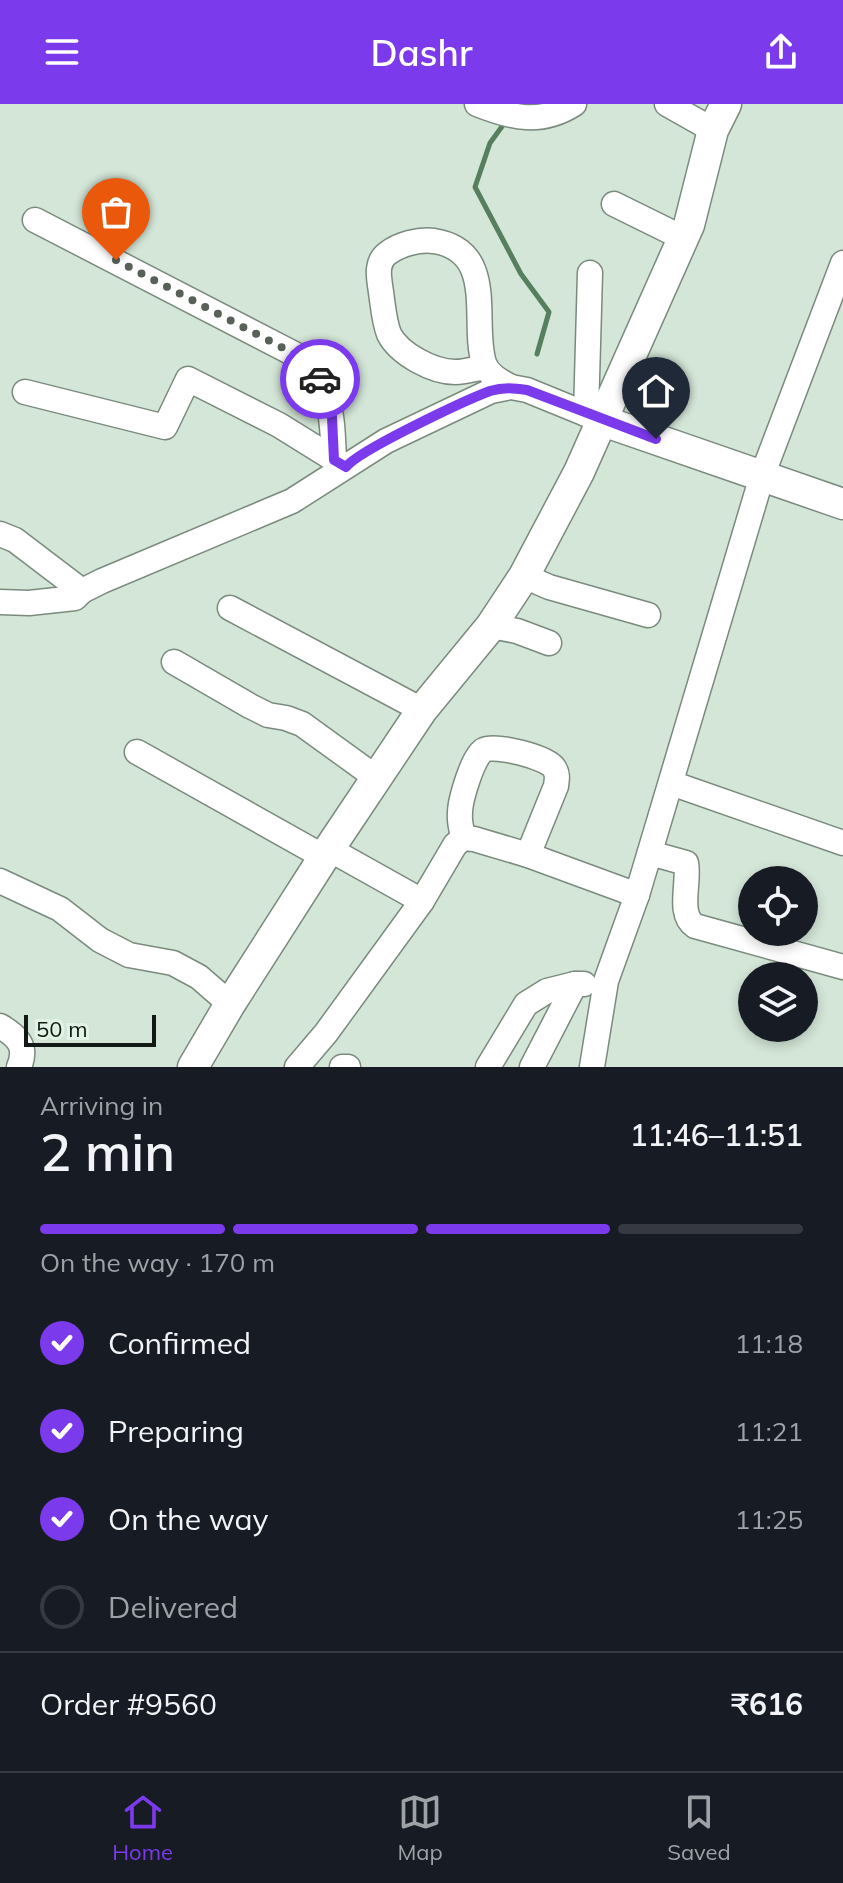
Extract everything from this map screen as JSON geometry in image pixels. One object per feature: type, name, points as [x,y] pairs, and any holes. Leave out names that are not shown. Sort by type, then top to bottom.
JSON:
[{"type":"main road","points":[[193,1067],[326,853],[422,710],[491,626],[524,576],[579,472],[594,417],[689,225],[719,117]]},
{"type":"main road","points":[[594,417],[843,504]]},
{"type":"street","points":[[477,104],[511,116],[546,117],[574,104]]},
{"type":"street","points":[[667,104],[719,117]]},
{"type":"street","points":[[614,204],[683,238]]},
{"type":"street","points":[[35,220],[300,357],[317,372],[325,390],[340,464]]},
{"type":"street","points":[[485,367],[453,372],[439,369],[401,350],[390,336],[386,322],[379,266],[385,254],[402,245],[426,240],[441,242],[464,256],[481,293],[479,341],[485,367],[511,387],[527,390],[594,417],[590,273]]},
{"type":"street","points":[[592,1067],[606,981],[650,853],[762,476],[843,263]]},
{"type":"street","points":[[25,392],[165,427],[188,379],[279,425],[340,464]]},
{"type":"street","points":[[0,602],[29,603],[75,598],[82,591],[179,547],[292,501],[340,464],[491,391],[511,387]]},
{"type":"street","points":[[0,534],[15,540],[82,591]]},
{"type":"street","points":[[524,576],[549,587],[648,615]]},
{"type":"street","points":[[230,608],[422,710]]},
{"type":"street","points":[[491,626],[517,631],[549,643]]},
{"type":"street","points":[[174,662],[268,715],[302,724],[378,779]]},
{"type":"street","points":[[463,838],[460,809],[476,758],[484,750],[493,749],[538,757],[553,765],[557,775],[556,786],[528,855]]},
{"type":"street","points":[[137,752],[422,901]]},
{"type":"street","points":[[671,783],[843,843]]},
{"type":"street","points":[[297,1067],[326,1033],[422,901],[455,845],[463,838],[528,855],[637,895]]},
{"type":"street","points":[[650,853],[686,863],[685,911],[695,926],[843,967]]},
{"type":"street","points":[[0,881],[60,909],[100,940],[129,955],[173,963],[199,977],[230,1004]]},
{"type":"street","points":[[488,1067],[526,1004],[547,991],[606,981]]},
{"type":"street","points":[[532,1067],[575,984]]},
{"type":"street","points":[[0,1026],[16,1036],[22,1046],[19,1067]]},
{"type":"waterway","points":[[506,121],[490,143],[475,187],[521,274],[549,312],[537,354]]},
{"type":"way so far","points":[[116,260],[300,357],[317,372],[320,379]]},
{"type":"route","points":[[320,379],[332,417],[334,460],[346,467],[386,441],[491,391],[511,387],[527,390],[656,439]]}]
